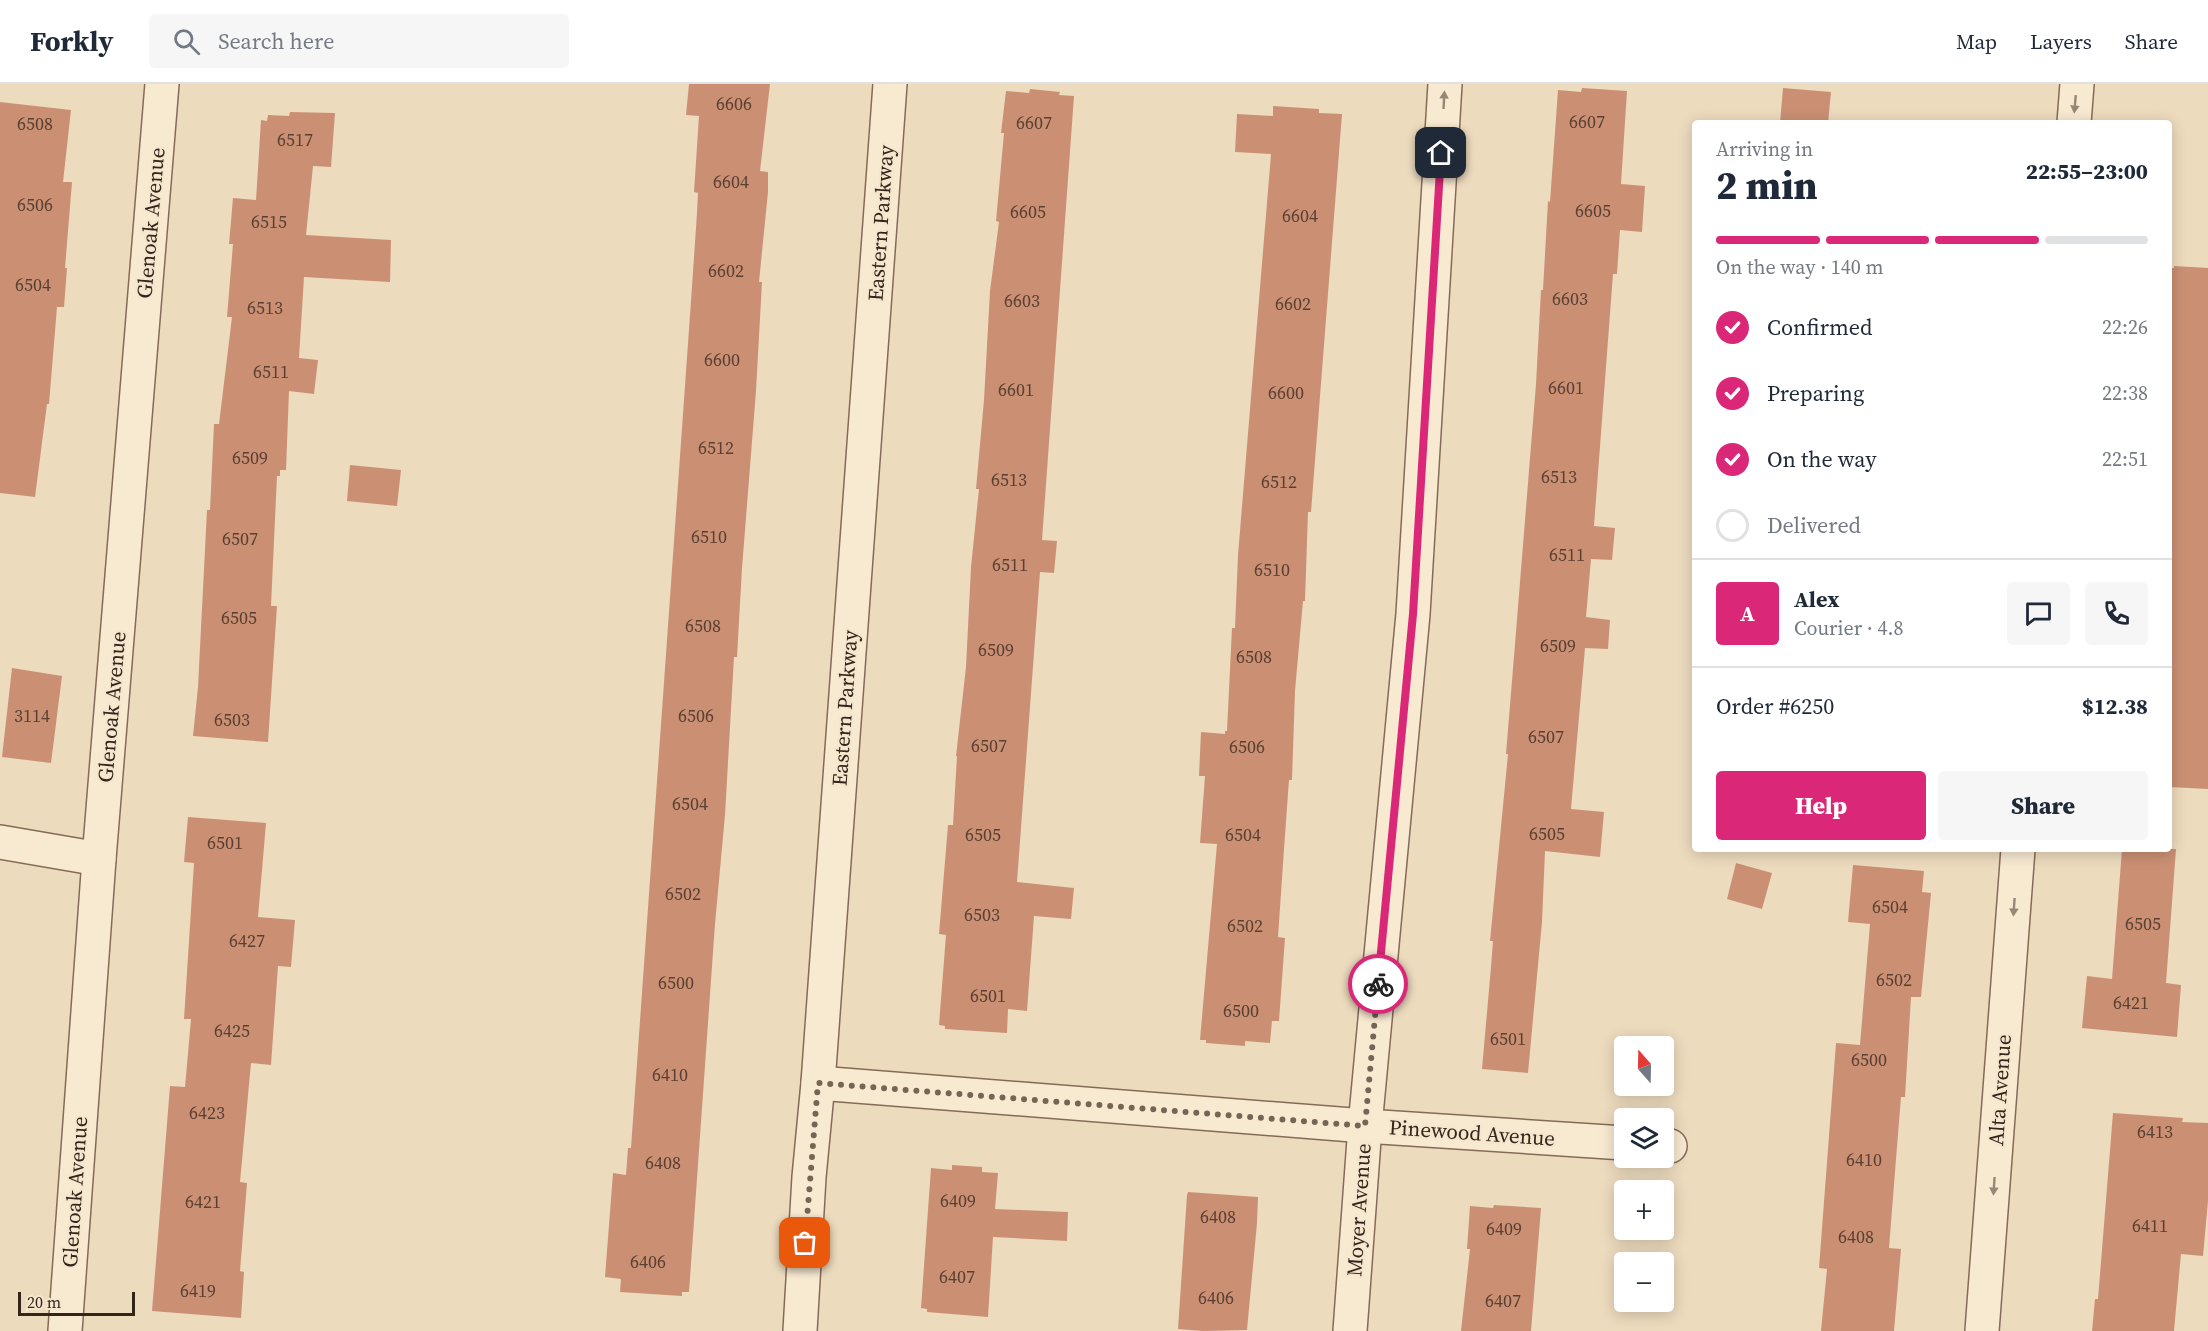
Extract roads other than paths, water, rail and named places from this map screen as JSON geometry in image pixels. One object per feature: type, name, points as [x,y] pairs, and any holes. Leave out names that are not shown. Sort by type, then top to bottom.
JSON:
[{"type":"street","name":"Glenoak Avenue","points":[[65,1331],[99,859],[162,84]]},
{"type":"street","name":"Eastern Parkway","points":[[800,1331],[809,1177],[818,1083],[891,84]]},
{"type":"street","name":"Moyer Avenue","points":[[1350,1331],[1365,1126],[1413,614],[1445,84]]},
{"type":"street","points":[[2074,120],[2077,84]]},
{"type":"street","points":[[0,842],[99,859]]},
{"type":"street","name":"Alta Avenue","points":[[1982,1331],[2018,852]]},
{"type":"street","name":"Pinewood Avenue","points":[[818,1083],[1365,1126],[1614,1142]]}]
